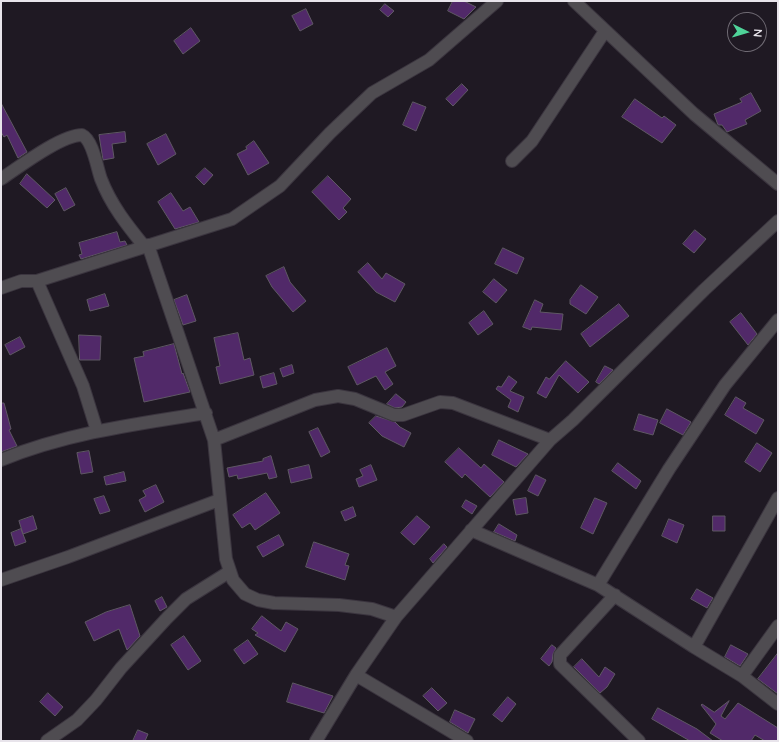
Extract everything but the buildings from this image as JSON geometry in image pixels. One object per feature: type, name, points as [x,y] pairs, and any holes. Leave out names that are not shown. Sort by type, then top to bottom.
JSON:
[{"type":"street","points":[[1,288],[21,281],[37,281],[226,221],[263,199],[280,186],[372,93],[429,60],[497,1]]},
{"type":"street","points":[[574,1],[694,114],[778,184]]},
{"type":"street","points":[[512,161],[532,141],[605,31]]},
{"type":"street","points":[[1,180],[36,156],[71,137],[78,135],[86,137],[111,201],[122,220],[146,246],[206,413],[214,440],[219,500],[229,572],[233,580],[245,594],[258,600],[274,603],[359,607],[372,609],[396,617]]},
{"type":"street","points":[[316,741],[356,675],[396,617],[550,440],[573,420],[704,290],[778,221]]},
{"type":"street","points":[[37,281],[83,386],[97,431]]},
{"type":"street","points":[[598,585],[670,469],[725,385],[778,320]]},
{"type":"street","points":[[214,440],[315,400],[338,396],[355,399],[394,415],[403,415],[440,402],[453,403],[550,440]]},
{"type":"street","points":[[1,460],[41,444],[97,431],[206,413]]},
{"type":"street","points":[[694,647],[778,498]]},
{"type":"street","points":[[1,580],[68,557],[219,500]]},
{"type":"street","points":[[471,530],[598,585],[742,676],[778,704]]},
{"type":"street","points":[[47,741],[77,720],[121,668],[181,604],[195,592],[229,572]]},
{"type":"street","points":[[615,595],[560,654],[559,659],[560,664],[639,741]]},
{"type":"street","points":[[742,676],[778,626]]},
{"type":"street","points":[[356,675],[467,741]]}]
